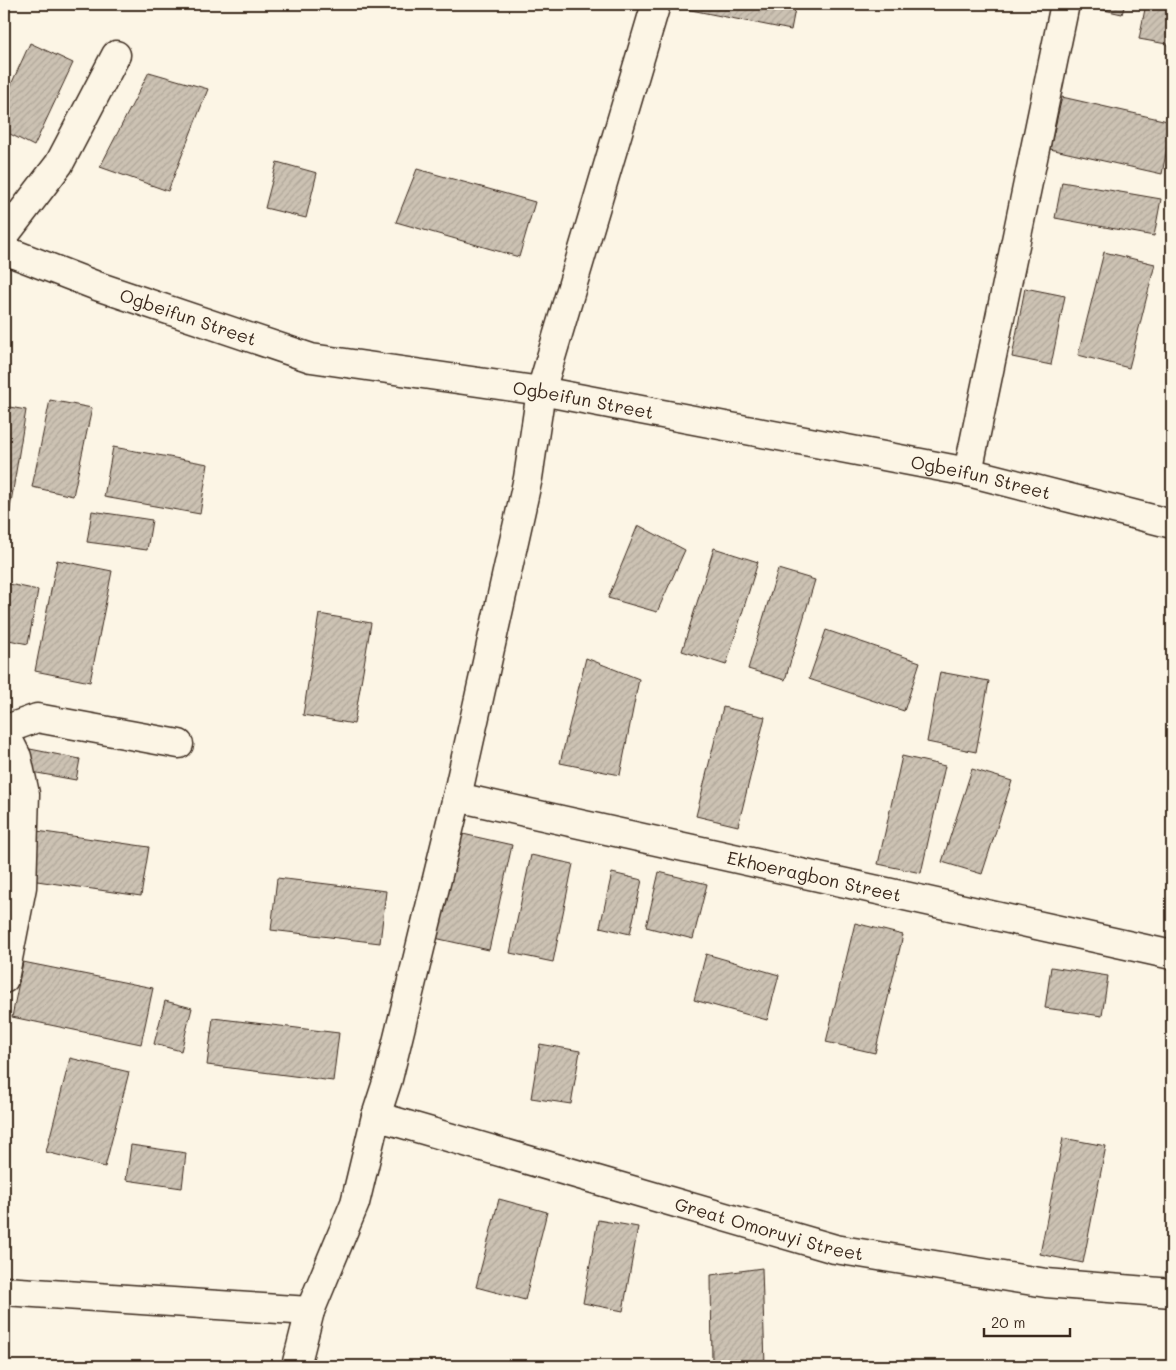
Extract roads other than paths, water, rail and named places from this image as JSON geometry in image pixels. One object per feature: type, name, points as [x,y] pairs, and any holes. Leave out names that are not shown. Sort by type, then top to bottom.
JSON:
[{"type":"street","points":[[296,1366],[310,1311],[355,1203],[376,1116],[388,1080],[458,797],[528,478],[541,391],[656,4]]},
{"type":"street","points":[[968,472],[1065,4]]},
{"type":"street","points":[[4,236],[59,164],[116,55]]},
{"type":"street","name":"Ogbeifun Street","points":[[4,250],[97,286],[311,358],[541,391],[968,472],[1172,524]]},
{"type":"street","points":[[4,979],[22,887],[25,794],[17,757],[4,731],[37,718],[179,744]]},
{"type":"street","name":"Ekhoeragbon Street","points":[[458,797],[1172,955]]},
{"type":"street","name":"Great Omoruyi Street","points":[[376,1116],[835,1249],[1046,1283],[1172,1293]]},
{"type":"street","points":[[4,1291],[310,1311]]}]
